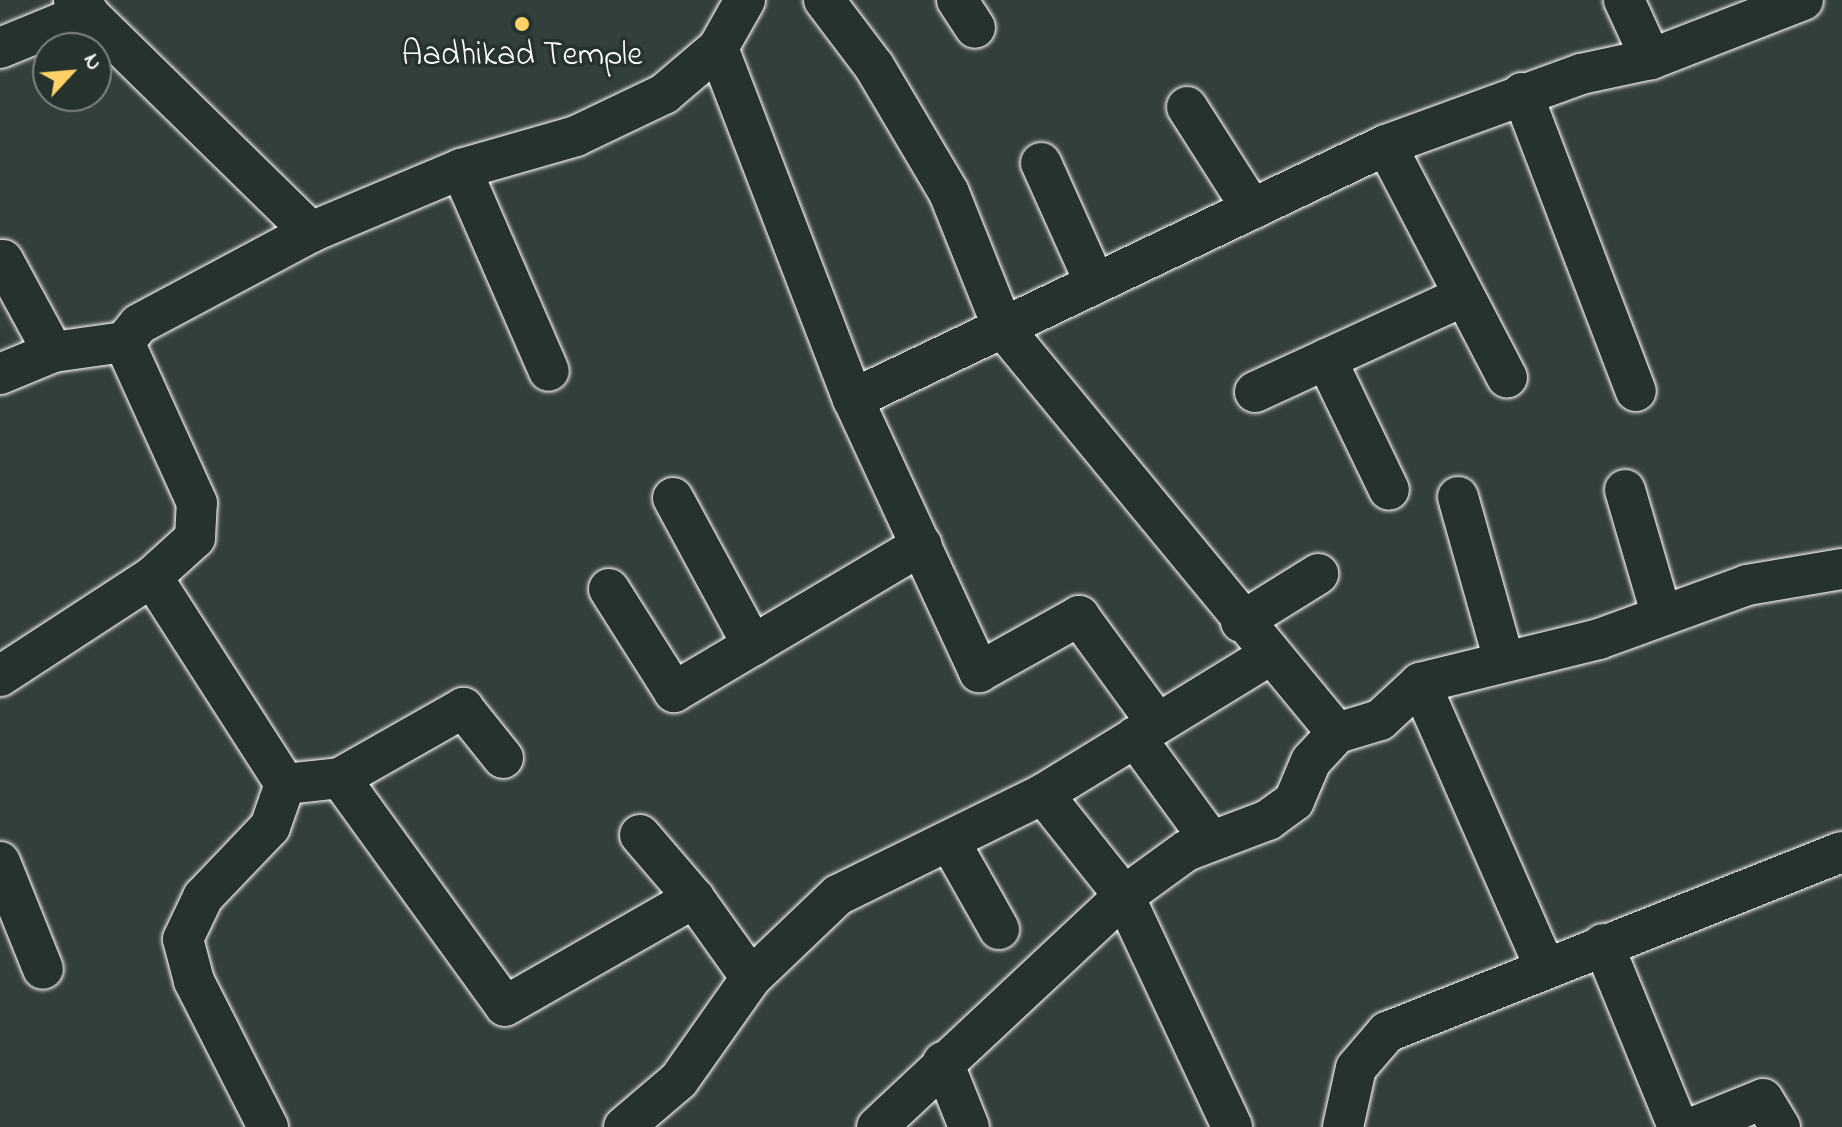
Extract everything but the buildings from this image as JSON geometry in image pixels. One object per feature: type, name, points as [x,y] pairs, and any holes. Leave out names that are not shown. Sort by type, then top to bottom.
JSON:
[{"type":"street","points":[[0,374],[53,352],[124,342],[139,324],[311,232],[461,169],[576,136],[664,94],[718,48],[745,0]]},
{"type":"street","points":[[824,0],[874,66],[949,193],[1003,328],[1268,656],[1337,733]]},
{"type":"street","points":[[1624,0],[1651,59]]},
{"type":"street","points":[[853,399],[1386,145],[1522,93],[1651,59],[1803,0]]},
{"type":"street","points":[[0,48],[81,6],[311,232]]},
{"type":"street","points":[[718,48],[853,399],[979,672],[1079,616],[1210,840]]},
{"type":"street","points":[[1522,93],[1636,391]]},
{"type":"street","points":[[1187,107],[1252,209]]},
{"type":"street","points":[[1386,145],[1507,377]]},
{"type":"street","points":[[1041,163],[1095,283]]},
{"type":"street","points":[[461,169],[549,371]]},
{"type":"street","points":[[3,260],[53,352]]},
{"type":"street","points":[[1255,392],[1464,296]]},
{"type":"street","points":[[0,676],[152,577],[195,538],[197,503],[124,342]]},
{"type":"street","points":[[1326,359],[1389,490]]},
{"type":"street","points":[[1625,490],[1661,613]]},
{"type":"street","points":[[1458,497],[1504,661]]},
{"type":"street","points":[[673,498],[753,646]]},
{"type":"street","points":[[609,589],[674,692],[922,545]]},
{"type":"street","points":[[877,1127],[1124,896],[1210,840],[1268,820],[1294,801],[1311,761],[1337,733],[1380,720],[1420,683],[1599,639],[1661,613],[1747,585],[1842,569]]},
{"type":"street","points":[[1241,622],[1318,574]]},
{"type":"street","points":[[152,577],[285,784]]},
{"type":"street","points":[[624,1127],[679,1080],[751,978],[838,895],[1043,794],[1268,656]]},
{"type":"street","points":[[1420,683],[1545,968]]},
{"type":"street","points":[[285,784],[340,778],[463,708],[503,758]]},
{"type":"street","points":[[340,778],[505,1006],[694,898]]},
{"type":"street","points":[[268,1127],[194,981],[183,939],[203,897],[270,827],[285,784]]},
{"type":"street","points":[[1043,794],[1124,896],[1232,1127]]},
{"type":"street","points":[[640,835],[694,898],[751,978]]},
{"type":"street","points":[[950,842],[999,929]]},
{"type":"street","points":[[1343,1127],[1356,1068],[1387,1032],[1842,852]]},
{"type":"street","points":[[0,862],[43,969]]},
{"type":"street","points":[[1603,944],[1678,1127]]},
{"type":"street","points":[[943,1062],[969,1127]]},
{"type":"street","points":[[1694,1127],[1763,1099],[1780,1127]]},
{"type":"place","name":"Aadhikad Temple","points":[[522,24]]}]
